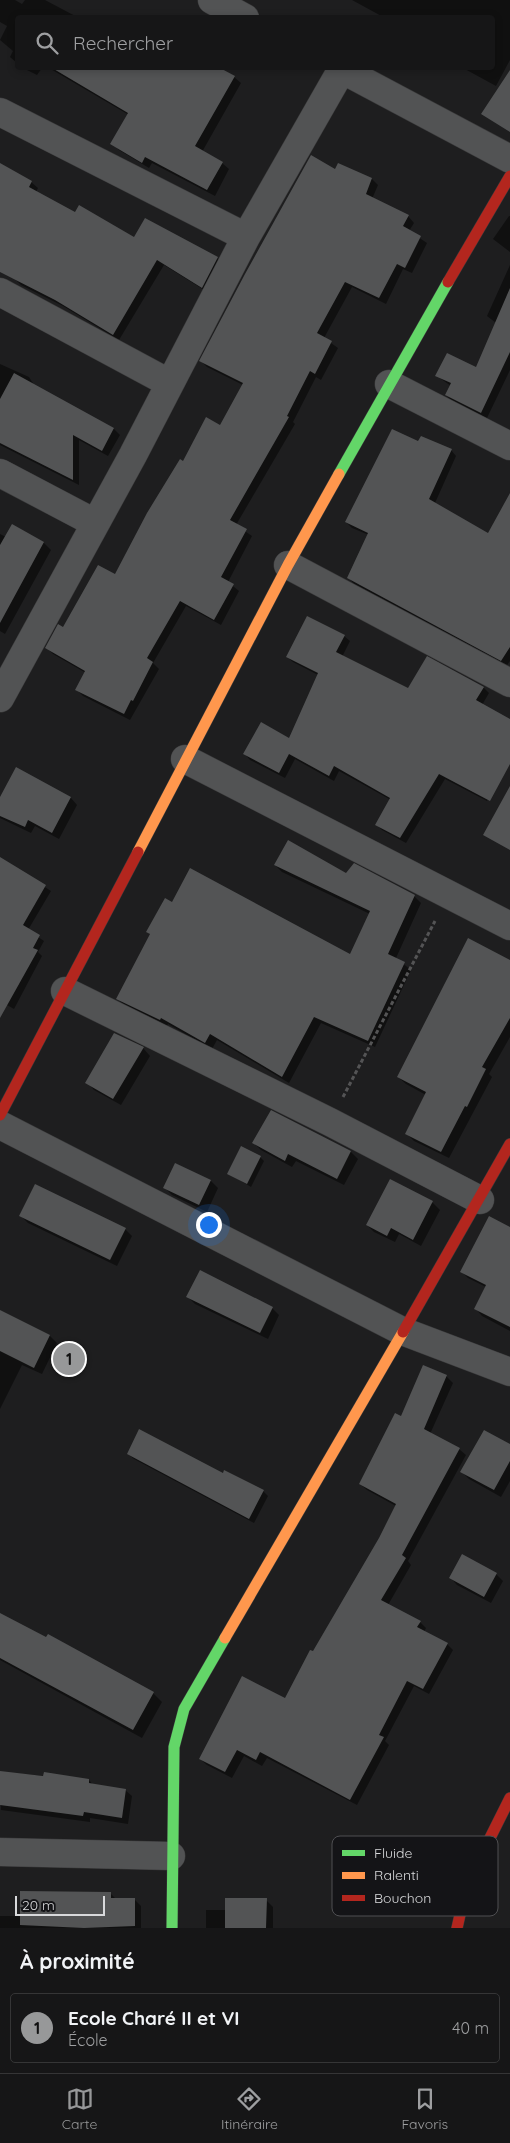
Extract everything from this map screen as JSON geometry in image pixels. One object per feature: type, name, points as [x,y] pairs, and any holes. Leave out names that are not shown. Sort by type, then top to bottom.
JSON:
[{"type":"street","points":[[212,0],[240,15]]},
{"type":"street","points":[[0,698],[8,666],[95,523],[246,237],[340,70]]},
{"type":"street","points":[[345,70],[510,159]]},
{"type":"street","points":[[0,112],[246,237]]},
{"type":"street","points":[[0,1115],[288,565],[389,384],[510,176]]},
{"type":"street","points":[[0,292],[169,383]]},
{"type":"street","points":[[389,384],[510,446]]},
{"type":"street","points":[[0,473],[95,523]]},
{"type":"street","points":[[288,565],[510,683]]},
{"type":"street","points":[[186,759],[510,926]]},
{"type":"street","points":[[65,991],[330,1122],[480,1200]]},
{"type":"street","points":[[0,1125],[402,1331],[510,1372]]},
{"type":"street","points":[[172,1928],[171,1856],[174,1748],[184,1710],[402,1331],[480,1200],[510,1144]]},
{"type":"street","points":[[491,1836],[510,1798]]},
{"type":"street","points":[[0,1852],[171,1856]]},
{"type":"path","points":[[330,1122],[448,895]]},
{"type":"building","points":[[55,70],[224,70],[235,76],[195,146],[223,162],[207,190],[145,157],[142,163],[110,144],[128,113]]},
{"type":"building","points":[[510,70],[510,132],[481,114]]},
{"type":"building","points":[[311,155],[335,169],[338,163],[372,178],[366,194],[409,215],[403,226],[421,236],[405,268],[397,264],[379,298],[345,282],[317,333],[332,341],[315,374],[310,371],[287,416],[289,417],[230,520],[247,529],[221,577],[234,584],[214,620],[180,601],[147,658],[153,662],[133,701],[131,700],[124,714],[75,690],[85,671],[45,648],[58,624],[63,627],[98,565],[115,574],[147,513],[180,459],[183,461],[206,417],[220,425],[243,383],[199,361]]},
{"type":"building","points":[[0,163],[32,181],[29,187],[75,212],[79,205],[134,237],[145,218],[218,257],[202,288],[157,260],[113,335],[55,300],[0,272]]},
{"type":"building","points":[[510,288],[510,352],[481,413],[445,395],[451,383],[435,376],[447,353],[476,367]]},
{"type":"building","points":[[14,373],[114,428],[102,451],[73,435],[73,480],[0,443],[0,399]]},
{"type":"building","points":[[392,429],[418,441],[421,436],[452,449],[429,499],[488,533],[510,493],[510,647],[501,661],[347,578],[368,533],[345,522]]},
{"type":"building","points":[[12,524],[44,542],[0,623],[0,545]]},
{"type":"building","points":[[307,616],[345,635],[336,652],[408,688],[427,656],[484,687],[476,700],[510,719],[510,764],[490,801],[439,774],[400,838],[375,825],[390,798],[334,766],[329,776],[289,754],[279,773],[243,754],[261,722],[289,738],[318,673],[286,657]]},
{"type":"building","points":[[16,767],[71,797],[52,833],[28,820],[25,827],[0,816],[0,797]]},
{"type":"building","points":[[510,786],[510,850],[483,835]]},
{"type":"building","points":[[288,840],[346,873],[354,863],[415,895],[388,954],[405,962],[368,1041],[314,1017],[282,1077],[210,1034],[205,1043],[161,1018],[160,1020],[116,999],[150,934],[146,932],[165,898],[172,902],[190,868],[350,954],[370,911],[274,865]]},
{"type":"building","points":[[0,857],[46,885],[23,925],[40,935],[33,948],[38,950],[0,1018]]},
{"type":"building","points":[[468,938],[510,960],[510,1018],[482,1067],[486,1069],[467,1107],[465,1106],[441,1152],[405,1134],[426,1092],[397,1077]]},
{"type":"building","points":[[114,1033],[144,1047],[113,1099],[85,1083]]},
{"type":"building","points":[[271,1110],[351,1151],[337,1179],[288,1154],[285,1161],[252,1143]]},
{"type":"building","points":[[241,1146],[261,1156],[247,1184],[227,1174]]},
{"type":"building","points":[[175,1163],[211,1180],[199,1205],[163,1188]]},
{"type":"building","points":[[390,1179],[433,1201],[413,1240],[391,1228],[387,1236],[366,1225]]},
{"type":"building","points":[[35,1184],[126,1228],[110,1260],[19,1216]]},
{"type":"building","points":[[489,1216],[510,1227],[510,1327],[474,1309],[486,1285],[460,1272]]},
{"type":"building","points":[[200,1270],[273,1307],[260,1333],[186,1297]]},
{"type":"building","points":[[0,1310],[50,1335],[34,1368],[0,1351]]},
{"type":"building","points":[[423,1365],[447,1375],[424,1429],[460,1448],[402,1555],[406,1558],[381,1600],[421,1621],[417,1627],[448,1643],[423,1689],[407,1681],[379,1735],[384,1737],[350,1800],[260,1752],[256,1760],[237,1750],[225,1772],[199,1759],[242,1676],[285,1698],[310,1650],[313,1651],[379,1538],[396,1504],[359,1484],[395,1413],[401,1416]]},
{"type":"building","points":[[139,1429],[223,1473],[224,1470],[264,1490],[249,1519],[127,1454]]},
{"type":"building","points":[[484,1430],[510,1444],[510,1461],[494,1490],[460,1472]]},
{"type":"building","points":[[462,1554],[497,1573],[484,1597],[449,1578]]},
{"type":"building","points":[[0,1613],[46,1637],[48,1634],[154,1692],[133,1730],[0,1658]]},
{"type":"building","points":[[0,1771],[43,1776],[44,1772],[89,1779],[89,1783],[126,1789],[122,1818],[84,1812],[83,1816],[0,1805]]},
{"type":"building","points":[[20,1891],[111,1892],[111,1898],[135,1898],[135,1926],[84,1928],[20,1925]]},
{"type":"building","points":[[225,1898],[267,1898],[266,1928],[225,1928]]},
{"type":"traffic: fast","points":[[339,474],[448,282]]},
{"type":"traffic: fast","points":[[172,1928],[174,1747],[184,1709],[225,1638]]},
{"type":"traffic: slow","points":[[138,852],[288,565],[339,474]]},
{"type":"traffic: slow","points":[[225,1638],[403,1332]]},
{"type":"traffic: jam","points":[[448,282],[510,176]]},
{"type":"traffic: jam","points":[[0,1115],[138,852]]},
{"type":"traffic: jam","points":[[403,1332],[510,1144]]},
{"type":"traffic: jam","points":[[491,1836],[510,1798]]},
{"type":"traffic: jam","points":[[457,1928],[460,1916]]},
{"type":"place","name":"Ecole Charé II et VI","points":[[69,1359]]}]
